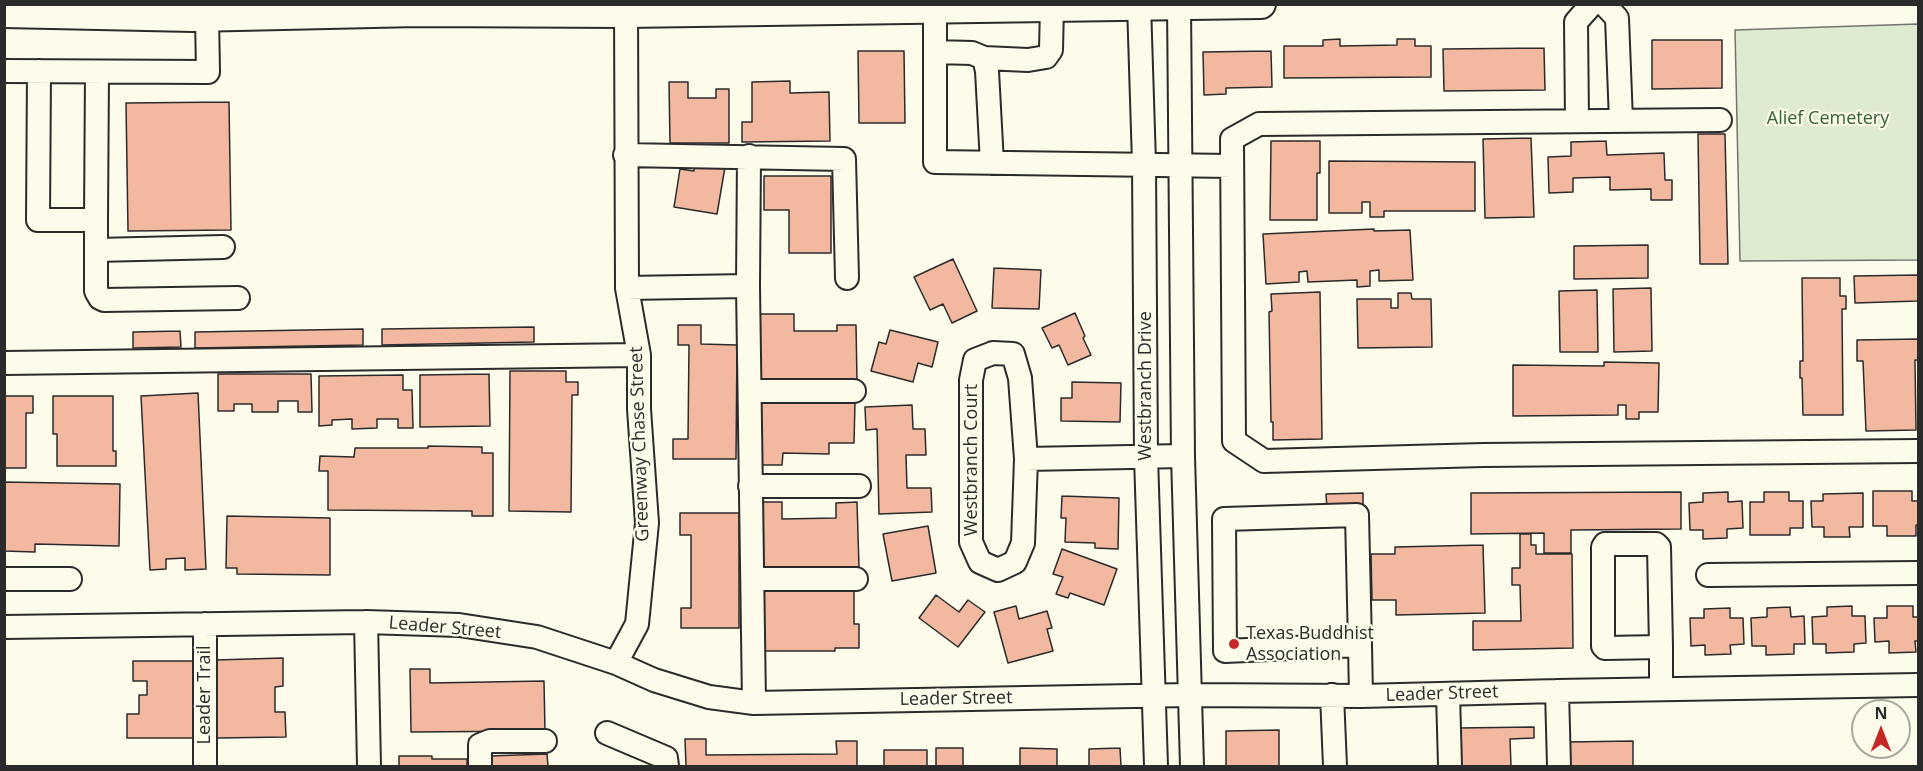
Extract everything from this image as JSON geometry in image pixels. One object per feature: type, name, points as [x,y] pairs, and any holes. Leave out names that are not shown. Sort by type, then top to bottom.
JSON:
[{"type":"main road","points":[[4,13],[418,12],[525,8],[1052,7],[1261,4]]},
{"type":"street","points":[[1577,120],[1576,22],[1592,4]]},
{"type":"street","points":[[1604,4],[1617,18],[1621,121]]},
{"type":"street","name":"Westbranch Drive","points":[[1179,5],[1183,456],[1188,695],[1192,766]]},
{"type":"street","points":[[935,6],[935,162],[1232,166]]},
{"type":"street","name":"Westbranch Drive","points":[[1139,6],[1144,164],[1146,457],[1156,766]]},
{"type":"street","points":[[935,52],[972,53],[984,58],[1028,60],[1046,57],[1051,50],[1052,7]]},
{"type":"street","name":"Greenway Chase Street","points":[[616,663],[637,624],[647,523],[639,409],[639,355],[627,288],[626,9]]},
{"type":"street","points":[[4,71],[208,72],[198,13]]},
{"type":"street","points":[[984,58],[987,71],[992,163]]},
{"type":"street","points":[[39,71],[38,220],[96,220]]},
{"type":"street","points":[[97,72],[96,291],[99,298],[104,300],[238,298]]},
{"type":"street","points":[[1720,120],[1259,124],[1232,139],[1234,441],[1264,461],[1492,455],[1918,451]]},
{"type":"street","points":[[625,155],[844,159],[847,278]]},
{"type":"street","points":[[749,156],[748,286],[754,703]]},
{"type":"street","points":[[96,250],[223,247]]},
{"type":"street","points":[[627,288],[748,286]]},
{"type":"street","name":"Westbranch Court","points":[[993,353],[1013,354],[1020,378],[1026,459],[1023,543],[1015,562],[998,570],[981,562],[971,542],[970,380],[975,360],[993,353]]},
{"type":"street","points":[[4,363],[639,355]]},
{"type":"street","points":[[750,391],[854,391]]},
{"type":"street","points":[[1026,459],[1183,456]]},
{"type":"street","points":[[750,486],[858,486]]},
{"type":"street","points":[[1360,645],[1225,651],[1224,519],[1357,514],[1360,645],[1361,696]]},
{"type":"street","points":[[1661,647],[1605,648],[1603,646],[1602,547],[1605,544],[1656,544],[1659,547],[1661,647],[1661,689]]},
{"type":"street","points":[[1708,575],[1918,573]]},
{"type":"street","points":[[4,579],[70,579]]},
{"type":"street","points":[[753,579],[856,579]]},
{"type":"street","points":[[366,622],[369,766]]},
{"type":"street","name":"Leader Street","points":[[4,627],[366,622],[459,625],[537,637],[616,663],[654,680],[709,697],[754,703],[1188,695],[1361,696],[1918,685]]},
{"type":"street","name":"Leader Trail","points":[[205,624],[205,766]]},
{"type":"street","points":[[1557,691],[1559,766]]},
{"type":"street","points":[[1448,694],[1450,766]]},
{"type":"street","points":[[1332,695],[1335,766]]},
{"type":"street","points":[[607,733],[666,758],[667,766]]},
{"type":"street","points":[[480,766],[480,745],[490,741],[545,741]]},
{"type":"green space","name":"Alief Cemetery","points":[[1918,24],[1918,260],[1740,261],[1735,30]]},
{"type":"building","points":[[1340,39],[1340,46],[1397,45],[1397,39],[1415,39],[1415,46],[1431,46],[1431,77],[1284,78],[1284,46],[1323,46],[1323,40]]},
{"type":"building","points":[[1652,40],[1722,40],[1722,88],[1652,89]]},
{"type":"building","points":[[1544,48],[1545,90],[1444,91],[1443,49]]},
{"type":"building","points":[[858,51],[904,51],[905,123],[859,123]]},
{"type":"building","points":[[1271,51],[1272,87],[1226,88],[1226,94],[1204,95],[1203,52]]},
{"type":"building","points":[[790,81],[790,93],[829,92],[830,141],[742,142],[742,122],[752,122],[752,82]]},
{"type":"building","points":[[669,82],[688,82],[688,98],[716,98],[716,89],[729,89],[729,143],[670,143]]},
{"type":"building","points":[[229,102],[231,230],[128,231],[126,103]]},
{"type":"building","points":[[1698,134],[1725,134],[1728,264],[1700,264]]},
{"type":"building","points":[[1531,138],[1534,217],[1485,218],[1483,139]]},
{"type":"building","points":[[1271,141],[1320,141],[1317,220],[1270,220]]},
{"type":"building","points":[[1606,141],[1607,155],[1664,153],[1665,180],[1672,180],[1672,200],[1651,200],[1651,189],[1610,190],[1610,177],[1573,178],[1573,192],[1549,193],[1548,157],[1571,156],[1571,142]]},
{"type":"building","points":[[1329,161],[1475,162],[1475,211],[1384,211],[1384,217],[1370,217],[1370,202],[1362,202],[1362,213],[1329,213]]},
{"type":"building","points":[[695,162],[725,167],[717,214],[674,207],[680,169],[694,171]]},
{"type":"building","points":[[764,176],[831,176],[831,253],[789,253],[789,210],[764,210]]},
{"type":"building","points":[[1374,229],[1374,231],[1410,230],[1413,280],[1379,281],[1379,270],[1370,271],[1370,286],[1357,287],[1357,280],[1308,282],[1307,271],[1299,272],[1299,282],[1266,284],[1263,234]]},
{"type":"building","points":[[1648,245],[1648,278],[1574,279],[1574,246]]},
{"type":"building","points":[[953,259],[977,311],[952,323],[943,304],[930,310],[914,277]]},
{"type":"building","points":[[994,268],[1041,270],[1039,309],[992,308]]},
{"type":"building","points":[[1918,275],[1918,301],[1855,303],[1854,276]]},
{"type":"building","points":[[1802,278],[1840,278],[1840,296],[1846,296],[1846,309],[1842,309],[1843,415],[1803,415],[1802,378],[1800,378],[1800,361],[1803,361]]},
{"type":"building","points":[[1651,288],[1652,351],[1614,352],[1613,289]]},
{"type":"building","points":[[1597,290],[1598,352],[1560,352],[1559,291]]},
{"type":"building","points":[[1320,292],[1322,439],[1273,440],[1269,312],[1272,311],[1271,294]]},
{"type":"building","points":[[1398,293],[1411,293],[1412,299],[1431,299],[1432,347],[1358,348],[1357,299],[1391,299],[1391,308],[1398,308]]},
{"type":"building","points":[[1075,313],[1091,355],[1068,365],[1059,345],[1052,348],[1042,328]]},
{"type":"building","points":[[760,314],[794,314],[794,331],[837,331],[837,325],[856,325],[857,380],[760,381]]},
{"type":"building","points":[[678,325],[701,325],[701,344],[737,345],[736,459],[673,459],[673,439],[688,439],[689,345],[678,345]]},
{"type":"building","points":[[534,327],[534,342],[382,345],[382,329]]},
{"type":"building","points":[[363,329],[363,345],[195,348],[195,332]]},
{"type":"building","points":[[890,330],[938,342],[932,367],[918,363],[913,382],[871,371],[879,342],[886,344]]},
{"type":"building","points":[[180,331],[181,347],[133,348],[133,332]]},
{"type":"building","points":[[1918,339],[1918,360],[1915,360],[1916,430],[1866,431],[1863,361],[1857,361],[1857,340]]},
{"type":"building","points":[[1604,362],[1659,363],[1658,412],[1639,412],[1639,419],[1626,419],[1626,405],[1618,405],[1618,415],[1513,416],[1513,365],[1604,366]]},
{"type":"building","points":[[510,371],[566,371],[566,382],[578,382],[578,395],[572,395],[571,512],[509,511]]},
{"type":"building","points":[[218,374],[311,374],[312,412],[298,412],[298,401],[278,401],[278,412],[252,412],[252,404],[234,404],[234,411],[218,411]]},
{"type":"building","points":[[489,374],[490,426],[420,427],[420,375]]},
{"type":"building","points":[[403,375],[403,390],[412,390],[413,428],[398,428],[398,419],[377,419],[377,428],[352,429],[352,419],[332,420],[332,425],[319,426],[319,376]]},
{"type":"building","points":[[1072,382],[1121,383],[1120,422],[1061,421],[1061,398],[1072,398]]},
{"type":"building","points":[[198,393],[206,569],[185,570],[185,558],[166,559],[166,569],[150,570],[141,396]]},
{"type":"building","points":[[4,396],[33,396],[33,413],[26,413],[26,468],[4,468]]},
{"type":"building","points":[[53,396],[113,396],[113,451],[116,451],[116,466],[57,466],[57,434],[53,434]]},
{"type":"building","points":[[761,402],[855,402],[854,443],[829,443],[829,454],[783,453],[782,465],[760,465]]},
{"type":"building","points":[[912,405],[913,429],[925,429],[926,455],[906,455],[907,488],[931,488],[932,512],[879,514],[877,429],[866,430],[865,407]]},
{"type":"building","points":[[428,446],[482,447],[482,453],[493,453],[493,516],[472,516],[472,511],[328,510],[328,471],[319,471],[320,456],[354,457],[355,448],[428,448]]},
{"type":"building","points":[[4,482],[120,484],[119,546],[35,544],[35,552],[4,551]]},
{"type":"building","points":[[1873,491],[1912,491],[1912,501],[1918,501],[1916,536],[1887,536],[1887,526],[1873,526]]},
{"type":"building","points":[[1681,492],[1681,529],[1571,530],[1571,553],[1544,553],[1544,533],[1471,534],[1471,493]]},
{"type":"building","points":[[1728,492],[1728,502],[1742,501],[1743,528],[1727,529],[1727,538],[1703,539],[1703,530],[1690,530],[1689,503],[1703,502],[1703,493]]},
{"type":"building","points":[[1764,492],[1789,492],[1789,501],[1803,501],[1803,528],[1790,528],[1790,535],[1750,535],[1750,502],[1764,502]]},
{"type":"building","points":[[1363,493],[1363,508],[1327,509],[1326,494]]},
{"type":"building","points":[[1863,493],[1863,527],[1849,527],[1850,537],[1824,537],[1824,527],[1812,527],[1811,501],[1823,501],[1823,494]]},
{"type":"building","points":[[1062,496],[1119,498],[1118,549],[1095,548],[1095,543],[1065,542],[1066,518],[1061,518]]},
{"type":"building","points":[[762,502],[782,502],[782,519],[836,518],[836,503],[857,502],[859,567],[763,568]]},
{"type":"building","points":[[680,513],[739,513],[739,628],[681,628],[681,608],[691,608],[691,535],[680,535]]},
{"type":"building","points":[[227,516],[330,518],[330,575],[237,574],[237,568],[226,568]]},
{"type":"building","points":[[928,526],[936,573],[892,581],[883,534]]},
{"type":"building","points":[[1520,534],[1531,534],[1531,545],[1536,545],[1536,554],[1572,554],[1573,648],[1473,650],[1473,621],[1521,621],[1520,585],[1512,585],[1512,568],[1520,568]]},
{"type":"building","points":[[1483,545],[1485,613],[1396,615],[1396,600],[1372,600],[1371,554],[1395,554],[1395,547]]},
{"type":"building","points":[[1062,549],[1117,569],[1104,605],[1070,593],[1068,598],[1056,594],[1063,577],[1053,574]]},
{"type":"building","points":[[763,589],[854,590],[854,624],[859,624],[859,648],[835,648],[835,651],[762,651]]},
{"type":"building","points":[[936,595],[959,612],[968,600],[985,612],[958,647],[919,618]]},
{"type":"building","points":[[1016,606],[1019,619],[1047,611],[1052,628],[1047,629],[1053,651],[1008,663],[994,612]]},
{"type":"building","points":[[1852,606],[1852,616],[1865,616],[1866,643],[1854,644],[1854,652],[1826,653],[1826,644],[1813,644],[1812,617],[1827,616],[1827,607]]},
{"type":"building","points":[[1887,606],[1913,606],[1913,617],[1918,617],[1916,652],[1889,653],[1889,641],[1875,642],[1874,618],[1887,618]]},
{"type":"building","points":[[1790,607],[1791,617],[1804,616],[1805,644],[1794,644],[1794,654],[1766,655],[1766,646],[1752,646],[1751,618],[1767,617],[1767,608]]},
{"type":"building","points":[[1730,608],[1730,618],[1743,618],[1744,644],[1730,645],[1731,654],[1705,655],[1705,645],[1691,646],[1690,618],[1704,618],[1704,609]]},
{"type":"building","points":[[283,658],[283,686],[275,687],[275,712],[285,712],[286,737],[217,738],[215,660]]},
{"type":"building","points":[[133,661],[194,661],[194,738],[127,738],[127,714],[139,714],[139,695],[147,695],[147,681],[133,681]]},
{"type":"building","points":[[410,669],[430,669],[430,683],[544,681],[545,731],[411,732]]},
{"type":"building","points":[[1534,727],[1534,738],[1510,739],[1511,766],[1458,766],[1457,728]]},
{"type":"building","points":[[1279,730],[1279,766],[1226,766],[1226,731]]},
{"type":"building","points":[[685,739],[706,739],[706,755],[837,754],[836,741],[857,741],[857,766],[686,766]]},
{"type":"building","points":[[1633,741],[1633,766],[1567,766],[1567,742]]},
{"type":"building","points":[[936,748],[963,748],[963,766],[936,766]]},
{"type":"building","points":[[1020,748],[1057,749],[1057,766],[1020,766]]},
{"type":"building","points":[[1120,748],[1121,766],[1089,766],[1089,749]]},
{"type":"building","points":[[884,750],[927,750],[927,766],[884,766]]},
{"type":"building","points":[[547,754],[548,766],[489,766],[489,756]]},
{"type":"building","points":[[399,756],[467,759],[467,766],[399,766]]},
{"type":"place","name":"Texas Buddhist Association","points":[[1234,644]]}]
